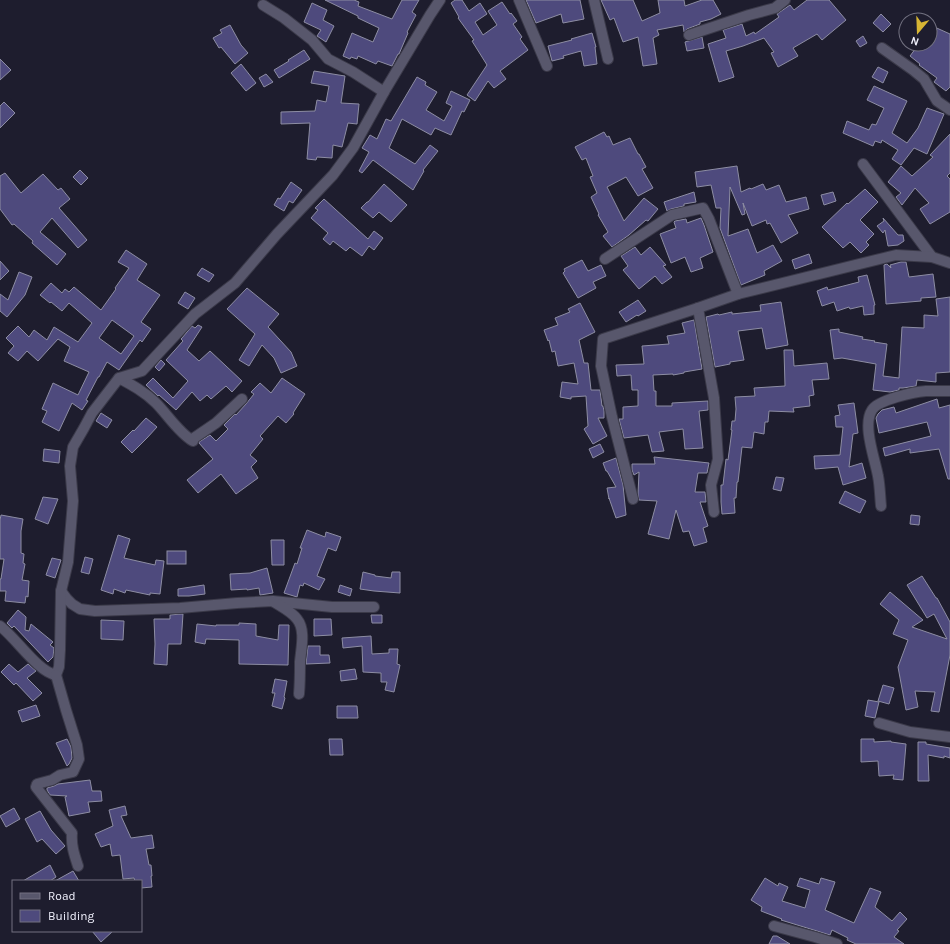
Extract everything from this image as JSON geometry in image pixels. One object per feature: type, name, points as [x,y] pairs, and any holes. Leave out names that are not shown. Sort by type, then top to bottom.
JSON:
[{"type":"street","points":[[78,866],[72,851],[72,833],[36,786],[37,784],[52,780],[60,775],[73,772],[79,759],[77,745],[56,675],[59,667],[61,591],[68,562],[70,543],[73,500],[70,466],[74,447],[92,414],[119,378],[142,371],[195,314],[235,283],[277,234],[333,175],[353,148],[384,92],[440,0]]},
{"type":"street","points":[[519,0],[547,66]]},
{"type":"street","points":[[594,0],[608,59]]},
{"type":"street","points":[[689,35],[748,15],[775,8],[785,0]]},
{"type":"street","points":[[263,6],[284,18],[312,40],[328,59],[384,92]]},
{"type":"street","points":[[882,48],[924,79],[937,101],[950,110]]},
{"type":"street","points":[[863,164],[932,257]]},
{"type":"street","points":[[605,259],[672,215],[703,208],[709,219],[738,294]]},
{"type":"street","points":[[633,499],[612,417],[601,366],[603,339],[738,294],[896,255],[932,257],[950,264]]},
{"type":"street","points":[[698,308],[714,398],[718,459],[711,485],[714,512]]},
{"type":"street","points":[[119,378],[144,393],[155,402],[186,437],[193,441],[194,438],[216,423],[242,399]]},
{"type":"street","points":[[881,506],[878,476],[870,443],[868,423],[872,410],[883,401],[901,396],[925,392],[950,391]]},
{"type":"street","points":[[61,591],[72,604],[80,609],[95,611],[180,608],[273,601],[332,607],[374,607]]},
{"type":"street","points":[[273,601],[293,615],[298,620],[301,628],[302,645],[299,694]]},
{"type":"street","points":[[0,626],[41,667],[51,674],[56,675]]},
{"type":"street","points":[[879,723],[910,732],[950,737]]},
{"type":"street","points":[[774,926],[837,944]]},
{"type":"building","points":[[325,0],[354,0],[359,2],[358,6],[392,19],[402,0],[419,0],[412,12],[416,15],[407,32],[408,33],[399,54],[392,66],[378,61],[376,64],[358,56],[357,59],[351,57],[350,59],[343,56],[352,33],[373,42],[379,28]]},
{"type":"building","points":[[455,0],[462,0],[469,11],[480,3],[487,14],[475,22],[483,35],[497,25],[488,11],[502,2],[517,21],[513,24],[522,37],[520,39],[528,50],[500,71],[506,79],[494,88],[488,81],[475,101],[467,95],[487,65],[472,41],[474,40],[458,18],[459,17],[451,3]]},
{"type":"building","points":[[526,0],[580,0],[584,19],[563,23],[561,14],[536,23]]},
{"type":"building","points":[[601,0],[633,0],[642,21],[660,13],[658,0],[684,0],[685,6],[702,0],[713,0],[721,14],[700,22],[700,24],[687,29],[684,32],[683,25],[657,30],[659,35],[653,38],[657,64],[643,66],[638,37],[623,42],[614,18],[610,20]]},
{"type":"building","points":[[807,0],[829,0],[846,20],[822,40],[817,34],[793,48],[798,56],[778,67],[771,53],[774,52],[764,38],[726,51],[734,77],[719,82],[708,44],[726,38],[723,30],[742,24],[746,36],[754,32],[755,34],[779,17],[777,14],[790,5],[794,10]]},
{"type":"building","points":[[312,3],[327,10],[323,20],[334,26],[326,42],[317,36],[321,30],[304,22]]},
{"type":"building","points":[[881,14],[891,24],[883,32],[873,23]]},
{"type":"building","points":[[230,25],[241,45],[248,53],[235,64],[221,47],[219,48],[213,38],[222,33],[220,30]]},
{"type":"building","points":[[938,29],[950,34],[950,87],[946,91],[934,82],[937,78],[919,65],[920,64],[910,56],[913,52],[938,52]]},
{"type":"building","points":[[592,33],[596,47],[597,64],[584,66],[581,51],[552,61],[548,46]]},
{"type":"building","points":[[863,36],[867,43],[860,47],[856,41]]},
{"type":"building","points":[[702,37],[704,48],[687,51],[685,42]]},
{"type":"building","points":[[304,50],[310,59],[279,78],[274,70]]},
{"type":"building","points":[[0,59],[11,70],[0,80]]},
{"type":"building","points":[[241,64],[256,83],[246,91],[231,73]]},
{"type":"building","points":[[878,67],[888,72],[883,83],[872,77]]},
{"type":"building","points":[[314,71],[345,76],[341,103],[359,104],[357,124],[348,123],[342,147],[333,145],[332,158],[317,157],[316,160],[307,159],[310,123],[281,124],[281,112],[315,111],[317,100],[326,102],[329,86],[311,83]]},
{"type":"building","points":[[266,74],[273,82],[264,87],[259,78]]},
{"type":"building","points":[[417,77],[426,82],[425,85],[437,92],[426,110],[444,121],[452,106],[446,103],[451,91],[470,100],[464,112],[462,111],[451,135],[435,128],[431,135],[402,119],[389,148],[415,164],[430,145],[438,151],[423,170],[424,171],[413,190],[373,160],[362,173],[359,171],[369,152],[362,148],[370,135],[377,139],[386,119],[391,121]]},
{"type":"building","points":[[874,86],[907,101],[892,133],[907,143],[918,128],[927,108],[944,114],[927,154],[914,148],[901,165],[892,159],[898,150],[882,140],[881,143],[875,141],[873,146],[843,133],[847,121],[869,130],[872,124],[876,125],[884,108],[867,100]]},
{"type":"building","points":[[4,102],[15,113],[0,128],[0,106]]},
{"type":"building","points":[[604,132],[607,137],[609,136],[613,145],[630,138],[646,167],[642,169],[653,188],[638,196],[626,177],[607,187],[624,221],[644,198],[658,209],[648,221],[646,220],[612,247],[603,236],[608,232],[598,215],[599,214],[591,197],[597,193],[590,177],[593,176],[586,158],[582,160],[575,147]]},
{"type":"building","points":[[950,134],[950,173],[947,176],[950,179],[950,212],[930,224],[920,209],[929,203],[915,188],[902,205],[896,197],[901,193],[888,182],[901,166],[912,176],[933,157],[930,155]]},
{"type":"building","points":[[737,166],[741,192],[763,184],[766,190],[779,185],[786,202],[806,197],[809,209],[788,215],[798,233],[781,243],[770,223],[767,224],[766,220],[752,226],[743,203],[745,214],[742,215],[730,187],[728,236],[748,229],[757,253],[773,245],[782,261],[764,271],[765,275],[741,285],[720,228],[721,208],[716,208],[711,185],[697,187],[695,172]]},
{"type":"building","points":[[80,170],[88,178],[81,185],[73,177]]},
{"type":"building","points":[[5,173],[21,193],[43,174],[58,190],[61,188],[70,199],[59,208],[87,240],[78,248],[52,218],[40,232],[66,254],[57,265],[32,243],[33,241],[14,224],[12,225],[0,209],[0,176]]},
{"type":"building","points":[[291,182],[302,190],[293,203],[289,201],[284,211],[274,205],[278,198],[280,199]]},
{"type":"building","points":[[384,184],[407,205],[391,222],[379,212],[373,218],[361,208]]},
{"type":"building","points":[[865,189],[878,202],[860,220],[874,234],[866,242],[869,245],[861,253],[850,242],[843,248],[822,227],[847,203],[848,204]]},
{"type":"building","points":[[694,192],[696,202],[684,204],[684,206],[667,211],[664,202]]},
{"type":"building","points":[[833,192],[836,201],[824,205],[821,195]]},
{"type":"building","points":[[324,199],[368,239],[374,231],[383,238],[374,250],[369,246],[362,256],[350,247],[346,251],[333,241],[330,245],[323,239],[328,233],[311,218],[318,210],[315,208]]},
{"type":"building","points":[[701,218],[713,252],[700,258],[703,268],[691,272],[685,257],[671,263],[660,234],[676,228],[675,221],[686,219],[687,223]]},
{"type":"building","points":[[883,218],[898,235],[903,235],[904,241],[898,245],[888,246],[885,230],[883,233],[877,226],[884,221]]},
{"type":"building","points":[[635,247],[641,255],[650,247],[666,265],[663,266],[672,277],[662,284],[655,276],[639,289],[623,270],[628,266],[621,256]]},
{"type":"building","points":[[126,250],[147,264],[137,280],[160,295],[141,322],[151,329],[142,342],[140,340],[119,370],[107,362],[82,410],[72,403],[59,431],[42,422],[47,411],[42,409],[53,383],[78,395],[89,372],[64,361],[70,347],[58,339],[38,361],[27,351],[18,361],[8,353],[14,346],[6,338],[18,326],[29,337],[34,330],[47,340],[54,327],[78,342],[92,323],[69,303],[62,311],[40,295],[51,283],[62,293],[65,289],[69,292],[74,287],[101,310],[129,268],[118,262]],"holes":[[[112,320],[134,336],[121,354],[99,338]]]},
{"type":"building","points":[[809,254],[812,263],[795,269],[792,260]]},
{"type":"building","points":[[582,260],[588,271],[601,265],[606,276],[593,282],[596,288],[578,298],[563,273],[565,271],[564,269]]},
{"type":"building","points":[[0,261],[9,271],[0,280]]},
{"type":"building","points":[[906,262],[909,277],[933,274],[936,297],[921,298],[921,301],[886,304],[884,265],[887,264],[891,268],[890,265]]},
{"type":"building","points":[[202,268],[214,275],[209,282],[197,275]]},
{"type":"building","points":[[19,272],[32,277],[25,295],[7,317],[0,311],[0,294],[8,300]]},
{"type":"building","points":[[867,275],[875,305],[874,314],[864,315],[863,306],[850,309],[849,307],[837,311],[834,302],[822,306],[817,291],[827,287],[828,290],[859,282],[858,277]]},
{"type":"building","points":[[247,288],[279,314],[268,327],[291,352],[297,366],[281,373],[274,358],[262,345],[249,366],[239,360],[255,334],[227,309]]},
{"type":"building","points":[[185,292],[195,298],[188,309],[178,303]]},
{"type":"building","points":[[950,297],[950,372],[936,373],[936,382],[917,380],[916,386],[899,388],[899,390],[890,392],[873,390],[876,364],[842,358],[834,359],[830,330],[839,329],[839,332],[863,337],[862,339],[875,341],[874,342],[887,344],[883,376],[899,378],[902,327],[924,328],[924,315],[938,316],[936,299]]},
{"type":"building","points":[[638,300],[646,311],[626,322],[619,312]]},
{"type":"building","points":[[781,302],[788,345],[766,349],[762,328],[738,331],[744,360],[730,362],[730,364],[715,367],[706,317],[732,312],[732,314],[761,311],[760,305]]},
{"type":"building","points":[[580,303],[595,332],[579,340],[584,363],[588,363],[591,390],[600,390],[604,418],[598,418],[607,436],[593,444],[584,429],[588,426],[586,396],[571,397],[571,399],[560,397],[562,382],[578,384],[574,363],[558,366],[555,351],[552,352],[549,340],[548,341],[544,330],[558,325],[555,318],[570,312],[568,309]]},
{"type":"building","points":[[694,320],[702,369],[673,375],[653,375],[654,391],[656,391],[656,406],[672,406],[672,403],[708,401],[708,410],[699,411],[703,448],[685,449],[683,429],[659,432],[664,451],[652,452],[648,435],[624,438],[619,419],[623,419],[623,407],[638,406],[638,390],[632,390],[631,375],[617,376],[616,365],[644,364],[642,346],[669,344],[667,336],[685,333],[682,323]]},
{"type":"building","points":[[198,325],[202,327],[187,350],[199,361],[210,351],[242,381],[232,392],[226,386],[211,399],[207,395],[200,401],[192,392],[176,410],[146,385],[153,378],[173,398],[188,381],[166,360],[183,341],[181,339],[192,326],[195,328]]},
{"type":"building","points":[[784,350],[793,350],[794,366],[827,363],[829,379],[812,380],[814,395],[809,396],[810,406],[793,408],[794,412],[769,411],[768,422],[765,422],[764,434],[754,432],[752,448],[742,447],[736,498],[734,498],[735,513],[722,514],[721,485],[723,485],[726,459],[728,460],[732,421],[735,421],[735,397],[755,396],[754,388],[785,386]]},
{"type":"building","points":[[161,360],[165,364],[159,371],[155,367]]},
{"type":"building","points":[[282,378],[305,394],[293,413],[294,414],[286,423],[278,416],[260,436],[263,439],[250,455],[257,461],[251,467],[258,478],[236,494],[221,474],[198,493],[187,480],[213,459],[199,442],[210,435],[216,441],[228,429],[224,425],[246,404],[254,394],[251,392],[260,383],[271,393]]},
{"type":"building","points":[[937,399],[939,408],[950,405],[950,479],[948,479],[939,449],[910,453],[910,449],[885,456],[883,448],[931,436],[927,422],[879,433],[876,418],[882,410],[894,407],[896,413]]},
{"type":"building","points":[[854,403],[858,433],[853,434],[849,467],[862,463],[866,478],[843,485],[838,467],[815,469],[814,456],[840,455],[843,427],[836,427],[835,416],[840,415],[838,405]]},
{"type":"building","points":[[101,413],[112,420],[107,428],[96,421]]},
{"type":"building","points":[[146,418],[157,427],[132,453],[121,442]]},
{"type":"building","points":[[600,444],[604,452],[593,458],[589,449]]},
{"type":"building","points":[[44,449],[60,451],[59,463],[43,461]]},
{"type":"building","points":[[654,457],[709,463],[707,473],[698,473],[695,492],[705,492],[706,502],[700,502],[708,526],[703,528],[707,542],[694,546],[689,531],[683,532],[676,510],[669,539],[648,534],[657,501],[639,500],[639,472],[634,475],[632,464],[655,464]]},
{"type":"building","points":[[616,458],[623,485],[626,515],[616,518],[609,499],[607,488],[616,487],[603,463]]},
{"type":"building","points":[[776,477],[784,478],[781,491],[773,489]]},
{"type":"building","points":[[845,491],[866,501],[860,513],[839,503]]},
{"type":"building","points":[[43,497],[58,499],[48,524],[35,519]]},
{"type":"building","points":[[1,515],[23,519],[21,531],[21,553],[24,554],[23,563],[25,564],[22,580],[29,581],[28,597],[26,596],[25,603],[5,601],[6,591],[0,591],[0,579],[4,559],[0,559]]},
{"type":"building","points":[[911,515],[920,516],[919,525],[910,524]]},
{"type":"building","points":[[307,530],[325,537],[326,532],[341,537],[336,551],[328,548],[317,576],[325,579],[319,590],[304,583],[303,586],[300,585],[297,597],[284,593],[295,563],[297,564],[302,548],[300,548]]},
{"type":"building","points":[[118,535],[130,539],[124,558],[155,565],[156,560],[164,561],[160,594],[150,593],[150,595],[126,590],[125,593],[114,589],[113,594],[101,590]]},
{"type":"building","points":[[271,540],[284,540],[284,565],[272,565]]},
{"type":"building","points":[[167,551],[186,551],[186,564],[167,564]]},
{"type":"building","points":[[85,557],[93,559],[89,574],[81,572]]},
{"type":"building","points":[[52,558],[61,560],[55,578],[46,575]]},
{"type":"building","points":[[267,568],[273,593],[260,595],[259,588],[231,590],[230,574],[250,573]]},
{"type":"building","points":[[363,572],[375,576],[391,578],[392,572],[400,572],[400,593],[360,589]]},
{"type":"building","points":[[922,576],[937,598],[950,622],[950,655],[939,712],[931,711],[935,692],[915,691],[918,707],[906,710],[898,667],[908,640],[893,634],[899,620],[880,604],[890,592],[923,620],[912,627],[947,639],[934,614],[927,618],[907,585]]},
{"type":"building","points":[[204,585],[205,594],[178,596],[178,589]]},
{"type":"building","points":[[340,585],[352,589],[350,596],[338,592]]},
{"type":"building","points":[[18,610],[26,617],[25,630],[29,631],[31,624],[53,642],[50,645],[54,648],[53,657],[48,662],[14,626],[12,628],[7,623]]},
{"type":"building","points":[[183,614],[181,644],[168,644],[167,665],[154,664],[154,619],[170,619],[170,615]]},
{"type":"building","points":[[371,615],[382,615],[382,623],[372,623]]},
{"type":"building","points":[[314,619],[331,619],[332,635],[314,636]]},
{"type":"building","points":[[101,620],[124,621],[123,640],[101,639]]},
{"type":"building","points":[[239,623],[256,624],[256,636],[278,640],[279,625],[289,625],[288,665],[239,664],[239,640],[206,639],[205,644],[195,642],[197,624],[216,626],[239,625]]},
{"type":"building","points":[[371,636],[372,654],[389,653],[389,649],[398,649],[397,664],[400,665],[394,692],[385,690],[387,682],[381,682],[381,673],[363,672],[362,646],[343,648],[342,638]]},
{"type":"building","points":[[308,646],[320,646],[320,655],[329,655],[330,663],[306,664]]},
{"type":"building","points":[[9,664],[18,672],[28,664],[36,671],[27,678],[42,693],[33,701],[16,683],[14,685],[1,672]]},
{"type":"building","points":[[355,669],[357,679],[341,681],[340,671]]},
{"type":"building","points":[[275,679],[287,681],[282,709],[272,706],[275,693],[272,693]]},
{"type":"building","points":[[883,685],[894,688],[889,704],[878,701]]},
{"type":"building","points":[[868,700],[879,702],[875,718],[865,716]]},
{"type":"building","points":[[36,705],[40,716],[22,722],[18,711]]},
{"type":"building","points":[[337,706],[357,706],[358,718],[337,718]]},
{"type":"building","points":[[67,739],[71,747],[72,758],[67,766],[56,743]]},
{"type":"building","points":[[329,739],[342,739],[343,755],[330,755]]},
{"type":"building","points":[[861,739],[874,739],[874,742],[891,741],[906,744],[903,780],[893,779],[894,775],[879,776],[878,761],[861,762]]},
{"type":"building","points":[[918,742],[926,742],[926,744],[950,748],[950,758],[928,755],[929,781],[918,781]]},
{"type":"building","points":[[90,780],[92,791],[101,791],[102,801],[88,802],[90,812],[69,816],[65,797],[67,796],[50,795],[47,790],[47,788],[58,784]]},
{"type":"building","points":[[125,806],[127,815],[121,816],[131,838],[152,835],[154,848],[146,849],[149,865],[151,865],[152,887],[142,888],[142,880],[135,880],[134,878],[123,879],[120,855],[112,856],[110,844],[101,847],[95,834],[113,826],[109,810]]},
{"type":"building","points":[[14,808],[20,819],[6,827],[0,816]]},
{"type":"building","points":[[40,811],[51,830],[65,846],[56,854],[42,839],[37,842],[25,819]]},
{"type":"building","points":[[50,865],[56,877],[52,880],[25,880]]},
{"type":"building","points":[[73,871],[78,880],[57,880]]},
{"type":"building","points":[[765,878],[778,886],[779,883],[788,887],[782,901],[805,908],[810,890],[797,886],[800,878],[819,884],[821,878],[835,882],[825,910],[854,923],[870,888],[881,892],[875,907],[892,921],[900,912],[907,919],[897,930],[899,931],[894,937],[904,944],[856,944],[832,930],[830,935],[781,920],[782,919],[761,911],[762,907],[751,900]]},
{"type":"building","points":[[93,932],[112,932],[101,942]]},
{"type":"building","points":[[773,936],[777,936],[790,944],[769,944]]}]
